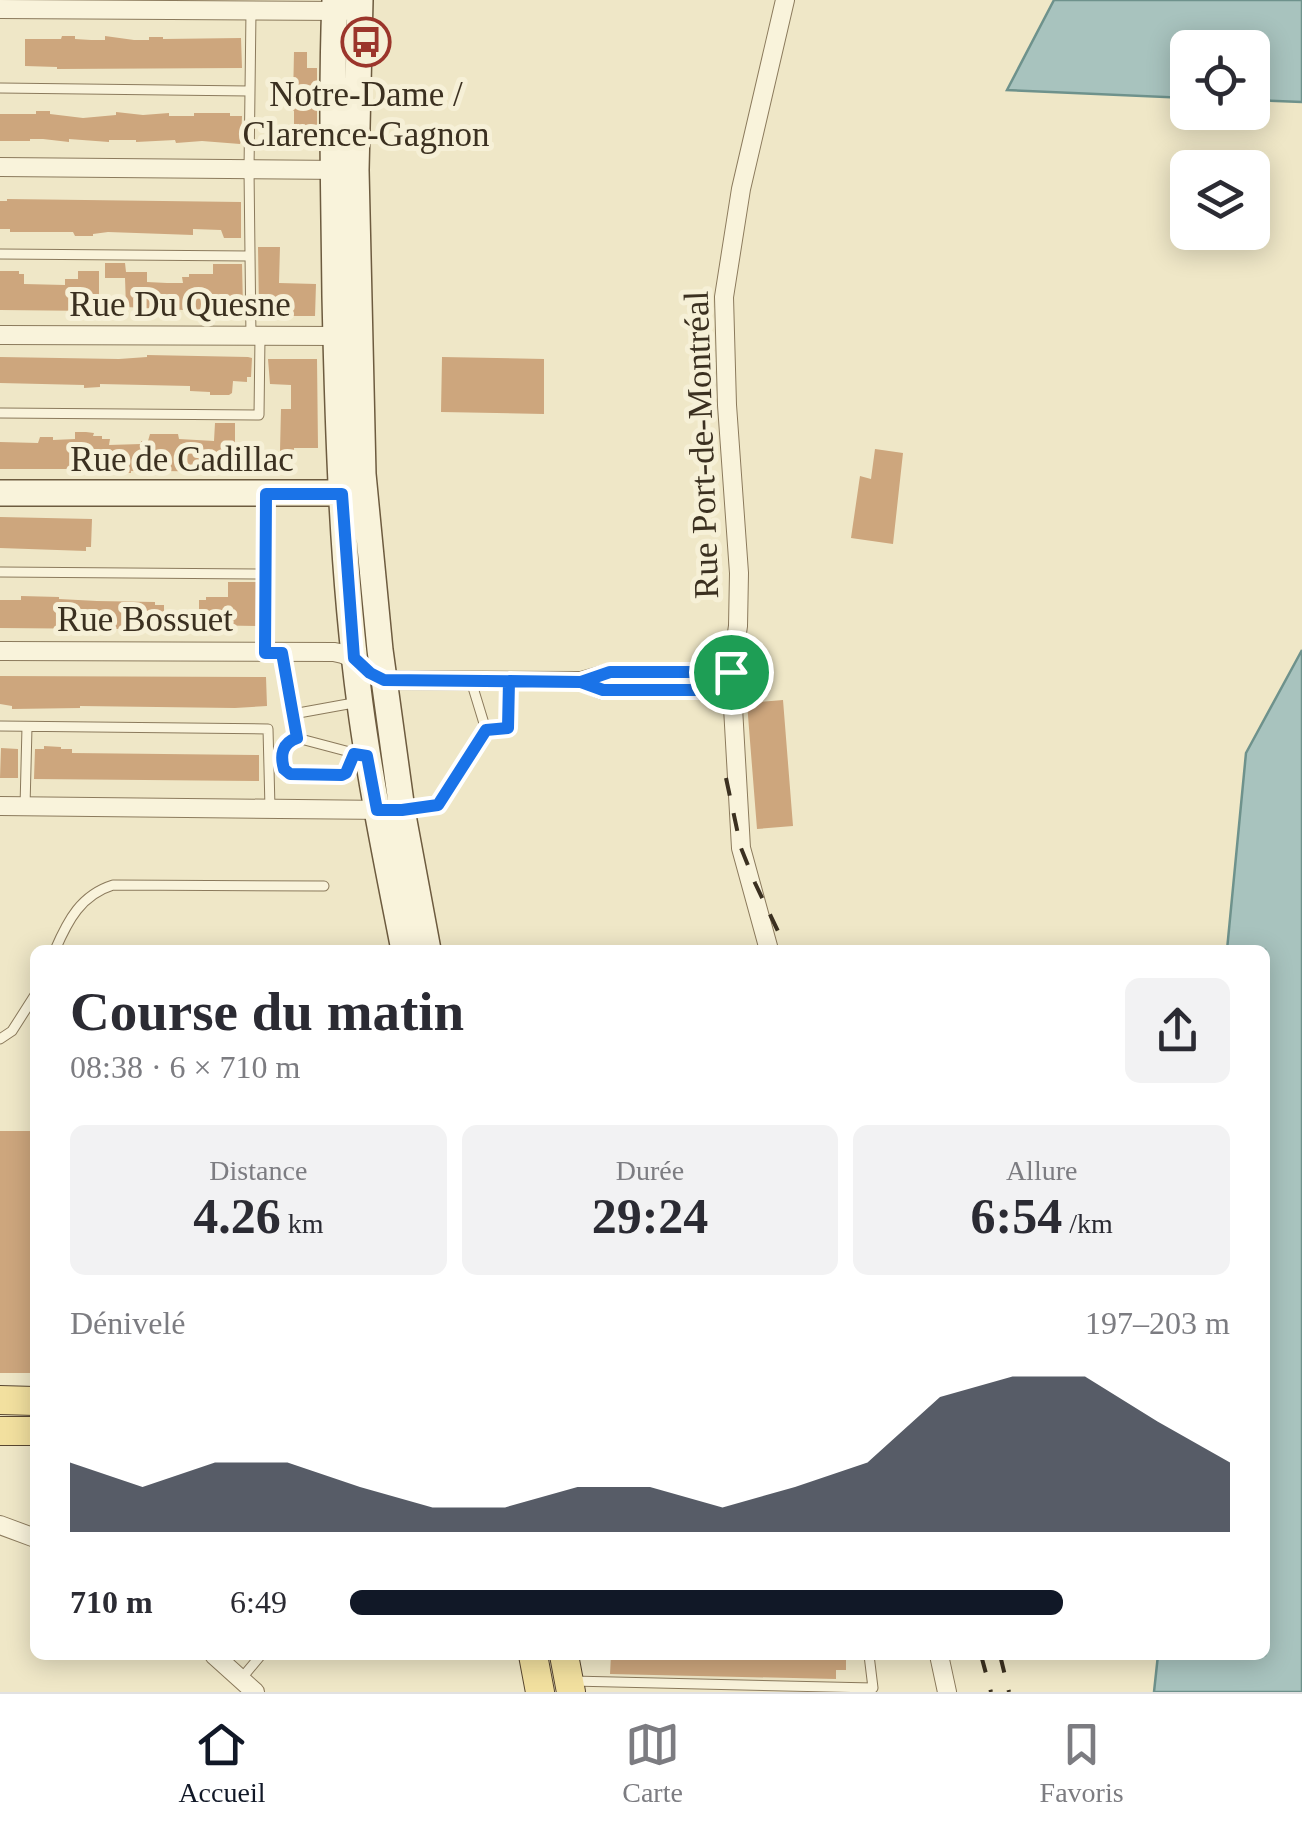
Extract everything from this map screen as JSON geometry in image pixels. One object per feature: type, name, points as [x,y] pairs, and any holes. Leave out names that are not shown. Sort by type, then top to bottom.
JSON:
[{"type":"main road","points":[[347,5],[345,170],[354,658],[361,755],[390,810],[427,945]]},
{"type":"main road","name":"Rue de Cadillac","points":[[0,493],[353,494]]},
{"type":"main road","points":[[353,494],[384,680],[390,810],[404,945]]},
{"type":"main road","points":[[0,1400],[30,1401]]},
{"type":"main road","points":[[0,1431],[30,1431]]},
{"type":"main road","points":[[534,1660],[540,1692]]},
{"type":"street","name":"Rue Port-de-Montréal","points":[[769,945],[742,848],[732,681],[739,573],[726,405],[724,297],[741,190],[785,0]]},
{"type":"street","points":[[0,9],[230,6],[250,11],[347,5]]},
{"type":"street","points":[[0,167],[345,170]]},
{"type":"street","name":"Rue Du Quesne","points":[[0,335],[348,336]]},
{"type":"street","name":"Rue Bossuet","points":[[0,651],[334,652],[354,658],[384,680]]},
{"type":"street","points":[[384,680],[581,682],[610,672],[732,681]]},
{"type":"street","points":[[0,806],[390,810]]},
{"type":"street","points":[[0,1524],[30,1536]]},
{"type":"street","points":[[220,1660],[255,1692]]},
{"type":"street","points":[[940,1660],[948,1692]]},
{"type":"lane","points":[[0,413],[259,415],[249,256],[250,11]]},
{"type":"lane","points":[[0,88],[249,91]]},
{"type":"lane","points":[[0,254],[249,256]]},
{"type":"lane","points":[[266,494],[266,574],[274,653],[297,738]]},
{"type":"lane","points":[[0,572],[266,574]]},
{"type":"lane","points":[[486,730],[508,728],[509,681]]},
{"type":"lane","points":[[390,810],[438,805],[486,730],[471,682]]},
{"type":"lane","points":[[292,714],[360,702]]},
{"type":"lane","points":[[0,726],[268,729],[270,809]]},
{"type":"lane","points":[[25,807],[26,727]]},
{"type":"lane","points":[[297,738],[361,755],[342,775],[290,774],[282,764],[283,747],[297,738]]},
{"type":"lane","points":[[57,945],[66,924],[93,891],[113,885],[324,886]]},
{"type":"lane","points":[[0,1039],[12,1031],[30,1003]]},
{"type":"lane","points":[[241,1678],[256,1660]]},
{"type":"lane","points":[[568,1676],[873,1688],[870,1660]]},
{"type":"water","points":[[1054,0],[1302,0],[1302,102],[1270,101],[1270,30],[1170,30],[1170,97],[1007,90]]},
{"type":"water","points":[[1302,650],[1302,1692],[1154,1692],[1157,1660],[1270,1660],[1270,945],[1227,945],[1246,753]]},
{"type":"building","points":[[62,36],[91,40],[105,40],[105,36],[134,40],[241,38],[242,68],[25,66],[25,39]]},
{"type":"building","points":[[294,52],[307,52],[307,68],[317,68],[317,146],[294,145],[294,111],[289,102],[293,99]]},
{"type":"building","points":[[36,111],[83,118],[116,112],[169,116],[230,113],[242,116],[241,141],[0,141],[0,114]]},
{"type":"building","points":[[0,201],[241,202],[241,238],[224,238],[221,230],[193,229],[193,235],[10,232],[0,229]]},
{"type":"building","points":[[258,247],[280,247],[279,283],[316,284],[315,316],[265,316],[266,308],[259,308]]},
{"type":"building","points":[[105,263],[125,263],[126,272],[147,272],[147,282],[167,283],[183,283],[182,277],[189,274],[213,274],[213,264],[242,264],[243,308],[126,307],[125,278],[105,278]]},
{"type":"building","points":[[0,271],[19,271],[24,274],[24,284],[65,285],[65,279],[78,279],[78,271],[99,271],[98,311],[0,310]]},
{"type":"building","points":[[147,355],[248,357],[252,358],[251,377],[247,377],[247,382],[233,381],[229,395],[190,391],[190,386],[100,384],[84,388],[0,383],[0,357],[119,359]]},
{"type":"building","points":[[442,357],[544,359],[544,414],[441,412]]},
{"type":"building","points":[[268,359],[317,359],[318,448],[280,451],[281,409],[291,409],[291,385],[270,384]]},
{"type":"building","points":[[215,423],[235,423],[235,452],[264,451],[264,470],[95,473],[77,469],[0,469],[0,442],[38,443],[40,437],[75,439],[75,432],[110,439],[109,445],[141,444],[148,441],[150,434],[178,434],[179,439],[214,441]]},
{"type":"building","points":[[875,449],[903,453],[893,544],[851,538],[860,476],[871,479]]},
{"type":"building","points":[[0,517],[92,519],[91,547],[86,547],[86,551],[0,548]]},
{"type":"building","points":[[228,582],[257,582],[257,626],[199,625],[199,600],[228,597]]},
{"type":"building","points":[[21,596],[155,602],[164,605],[164,627],[0,628],[0,600],[21,600]]},
{"type":"building","points":[[0,676],[266,677],[267,706],[12,709],[0,704]]},
{"type":"building","points":[[783,700],[793,826],[757,829],[747,703]]},
{"type":"building","points":[[1,748],[18,749],[18,778],[0,778]]},
{"type":"building","points":[[35,749],[72,749],[72,753],[259,755],[259,781],[34,779]]},
{"type":"building","points":[[0,1131],[30,1131],[30,1373],[0,1373]]},
{"type":"building","points":[[611,1660],[846,1660],[846,1670],[836,1670],[836,1679],[610,1674]]},
{"type":"railway","points":[[726,778],[741,848],[785,945]]},
{"type":"railway","points":[[982,1660],[991,1692]]},
{"type":"railway","points":[[1001,1660],[1009,1692]]},
{"type":"place","name":"Notre-Dame / Clarence-Gagnon","points":[[366,42]]},
{"type":"route","points":[[731,672],[610,672],[581,682],[378,678],[354,658],[342,494],[266,494],[265,653],[282,653],[297,738],[283,747],[282,764],[290,774],[342,775],[354,754],[367,756],[377,810],[438,805],[486,730],[508,728],[509,681],[581,682],[603,690],[732,690],[731,672]]}]
